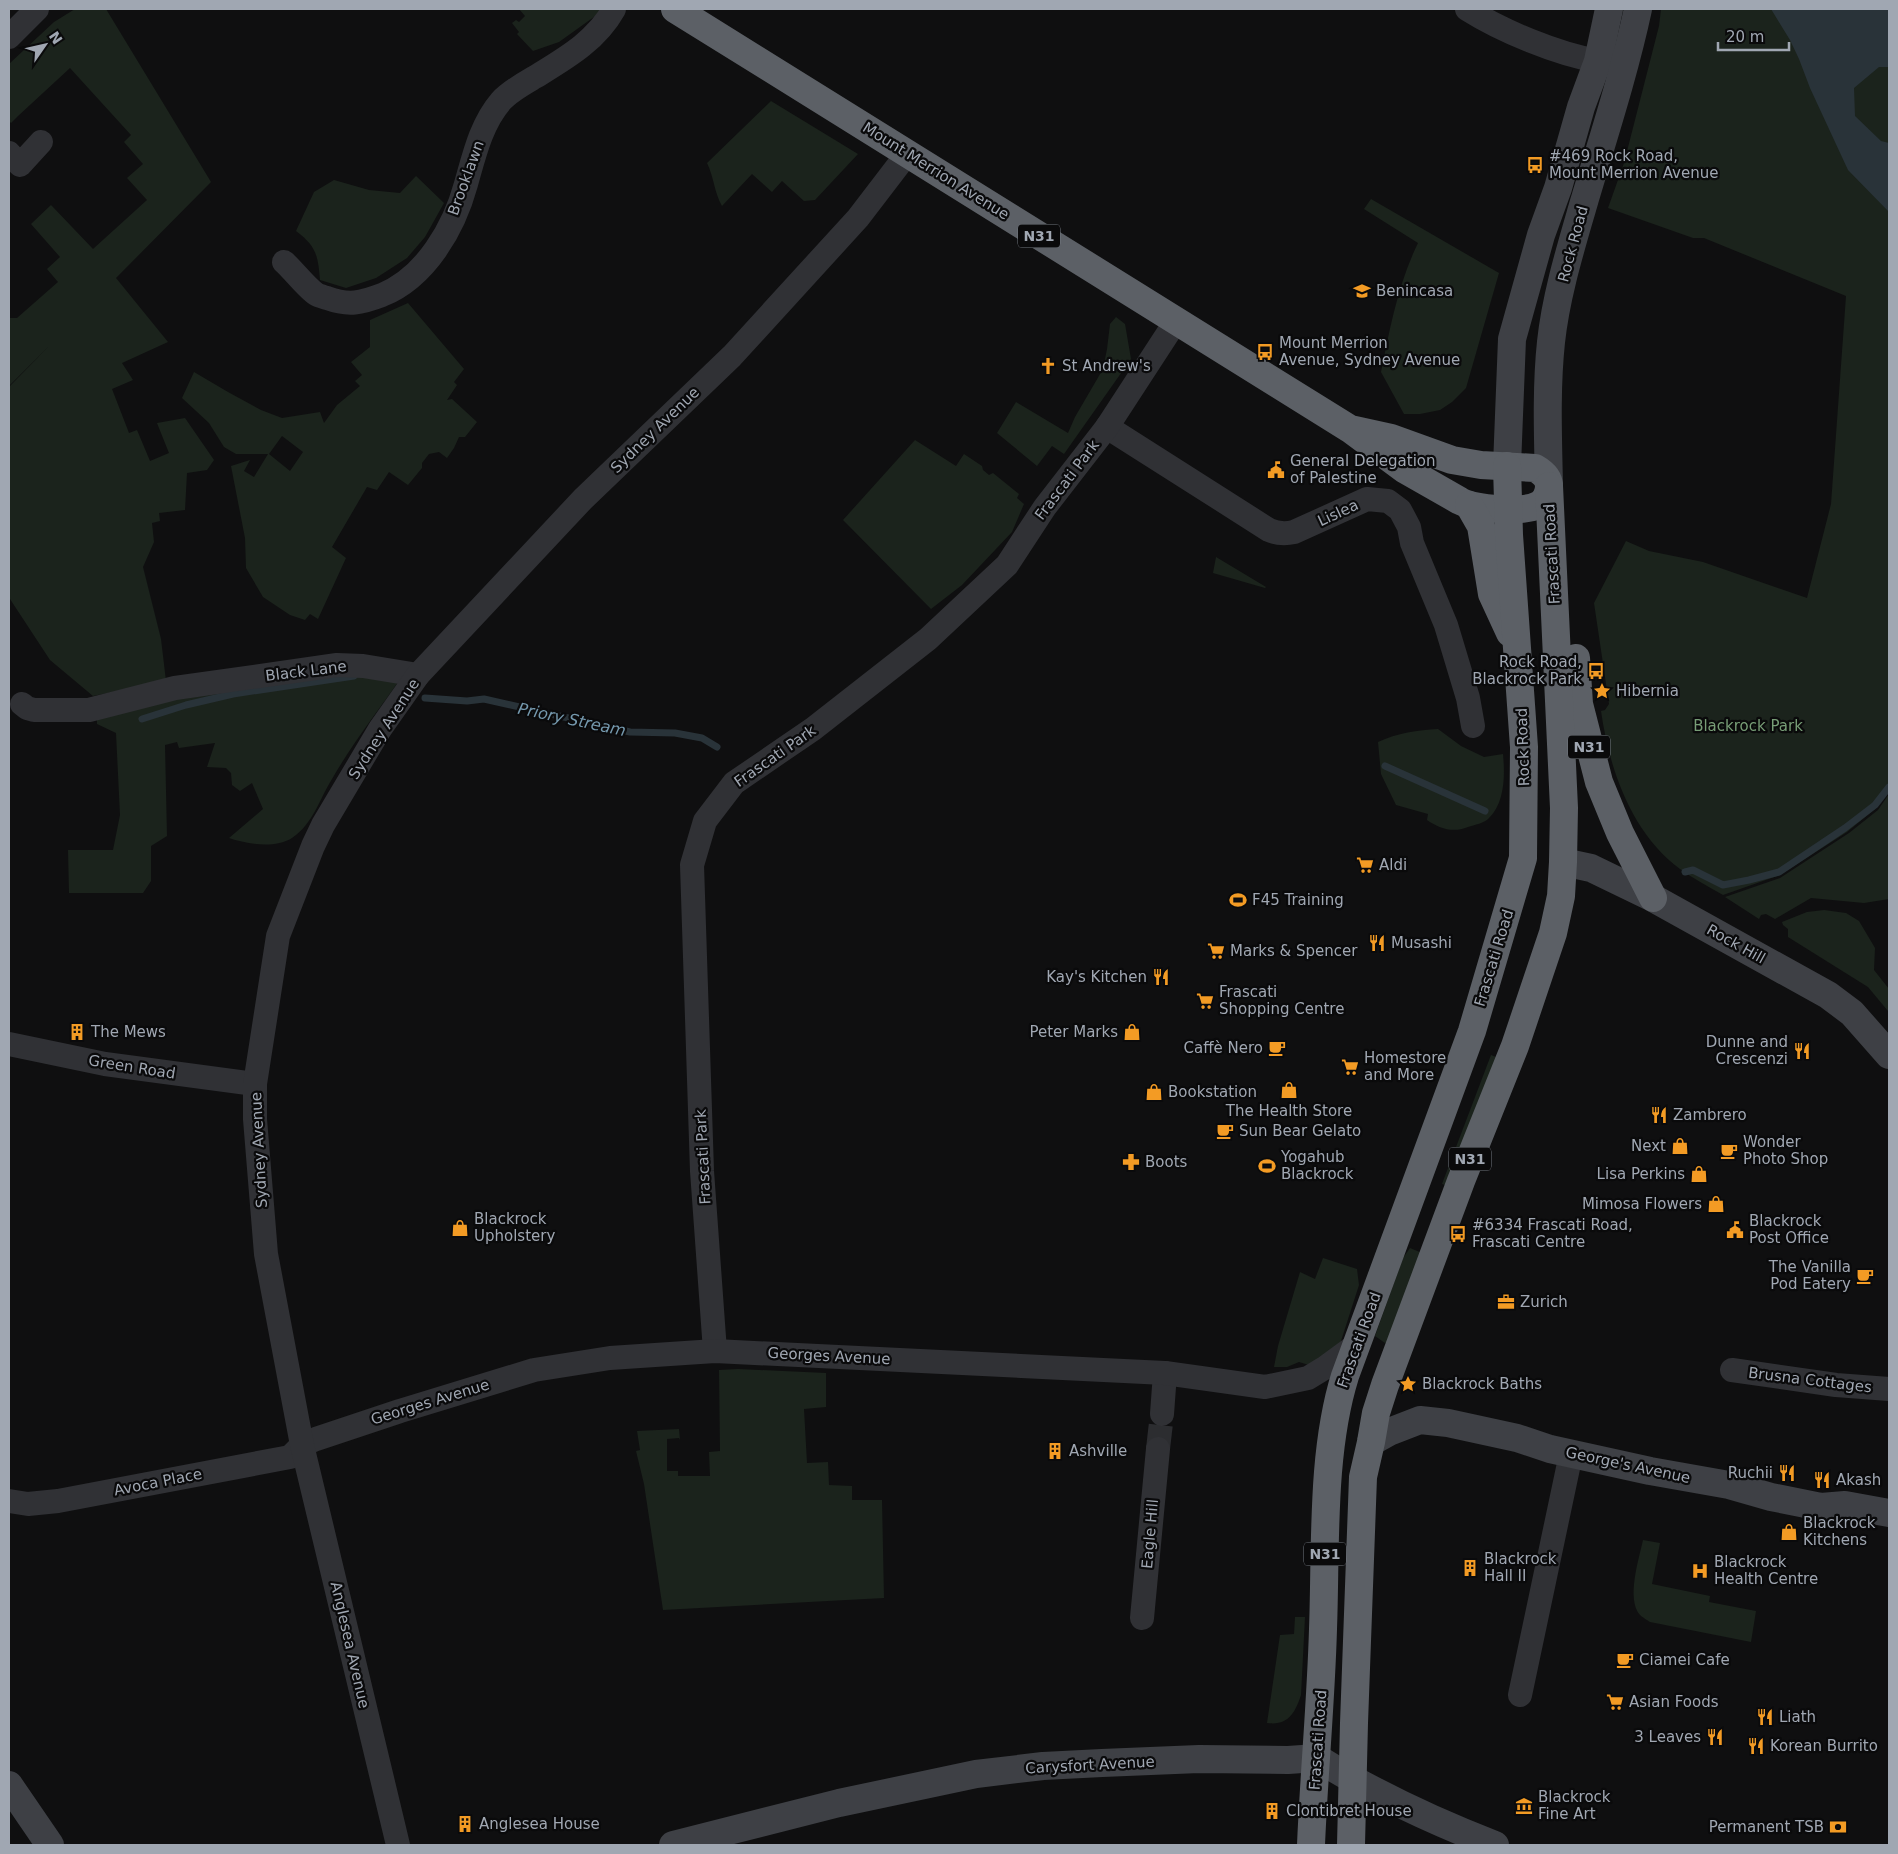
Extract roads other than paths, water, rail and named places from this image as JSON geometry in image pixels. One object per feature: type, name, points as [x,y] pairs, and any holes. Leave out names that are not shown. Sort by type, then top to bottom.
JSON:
[{"type":"highway","name":"Mount Merrion Avenue","points":[[675,9],[1350,429],[1404,469],[1469,505],[1488,508],[1532,507],[1538,505],[1548,496],[1549,486],[1546,476],[1535,468],[1481,465],[1452,460],[1391,438],[1350,429]]},
{"type":"highway","name":"N31","points":[[1508,466],[1508,508],[1517,648]]},
{"type":"highway","name":"Frascati Road","points":[[1351,1845],[1363,1477],[1376,1413],[1461,1181],[1515,1046],[1550,942],[1561,896],[1564,808],[1549,486]]},
{"type":"highway","points":[[1469,505],[1481,526],[1492,594],[1517,648]]},
{"type":"highway","name":"N31","points":[[1554,588],[1575,642],[1578,704],[1599,782],[1620,832],[1653,898]]},
{"type":"highway","name":"Rock Road","points":[[1517,648],[1524,747],[1524,795]]},
{"type":"highway","name":"Frascati Road","points":[[1311,1845],[1321,1695],[1328,1463],[1341,1389],[1472,1031],[1524,858],[1524,795]]},
{"type":"highway","points":[[1524,858],[1563,862]]},
{"type":"main road","name":"Rock Road","points":[[1508,466],[1512,339],[1541,235],[1558,188],[1598,61],[1608,9]]},
{"type":"main road","name":"Rock Road","points":[[1549,486],[1548,415],[1551,342],[1575,232],[1623,75],[1638,9]]},
{"type":"main road","name":"Rock Hill","points":[[1563,862],[1591,868],[1653,898],[1828,995],[1852,1013],[1889,1055]]},
{"type":"main road","name":"George's Avenue","points":[[1371,1442],[1389,1432],[1420,1420],[1484,1430],[1571,1454],[1729,1485],[1750,1492],[1820,1507],[1845,1505],[1889,1514]]},
{"type":"main road","points":[[1316,1758],[1354,1781],[1421,1814],[1494,1845]]},
{"type":"main road","name":"Carysfort Avenue","points":[[673,1845],[839,1802],[976,1774],[1043,1766],[1102,1763],[1199,1759],[1288,1760],[1316,1758]]},
{"type":"main road","points":[[9,1784],[50,1845]]},
{"type":"street","points":[[9,37],[37,9]]},
{"type":"street","name":"Brooklawn","points":[[284,262],[316,294],[343,303],[364,302],[394,290],[416,273],[431,257],[457,211],[474,152],[492,114],[502,101],[518,86],[577,51],[601,30],[614,9]]},
{"type":"street","points":[[1467,9],[1482,18],[1549,48],[1598,61]]},
{"type":"street","points":[[9,153],[20,165],[42,142]]},
{"type":"street","name":"Sydney Avenue","points":[[302,1446],[266,1254],[255,1119],[255,1084],[278,936],[313,846],[323,825],[380,729],[418,675],[583,499],[732,356],[858,218],[908,154]]},
{"type":"street","name":"Frascati Park","points":[[715,1351],[702,1171],[692,865],[705,821],[734,783],[814,729],[928,639],[1007,564],[1045,507],[1107,427],[1176,321]]},
{"type":"street","name":"Lislea","points":[[1107,427],[1276,533],[1294,532],[1367,500],[1388,501],[1400,510],[1409,527],[1412,543],[1446,625],[1468,698],[1473,726]]},
{"type":"street","name":"Black Lane","points":[[24,708],[89,715],[175,688],[337,665],[363,666],[418,675]]},
{"type":"street","name":"Green Road","points":[[9,1044],[105,1064],[255,1084]]},
{"type":"street","name":"Georges Avenue","points":[[302,1446],[316,1439],[391,1414],[534,1370],[610,1358],[715,1351],[1164,1373],[1265,1387],[1308,1378],[1356,1345]]},
{"type":"street","name":"Brusna Cottages","points":[[1732,1370],[1836,1385],[1889,1389]]},
{"type":"street","points":[[1162,1414],[1164,1373]]},
{"type":"street","name":"Avoca Place","points":[[9,1501],[28,1504],[58,1501],[290,1458],[302,1446]]},
{"type":"street","name":"Anglesea Avenue","points":[[302,1446],[398,1845]]},
{"type":"street","name":"Eagle Hill","points":[[1142,1618],[1158,1449]]},
{"type":"street","points":[[1520,1695],[1571,1454]]},
{"type":"waterway","name":"Priory Stream","points":[[142,719],[186,705],[233,694],[354,676]]},
{"type":"waterway","name":"Priory Stream","points":[[425,698],[467,701],[484,699],[630,732],[675,733],[702,738],[717,747]]},
{"type":"waterway","name":"Priory Stream","points":[[1385,766],[1485,811]]},
{"type":"waterway","name":"Priory Stream","points":[[1685,872],[1693,870],[1723,885],[1779,872],[1845,828],[1875,805],[1889,787]]},
{"type":"tunnel","points":[[1158,1449],[1162,1414]]},
{"type":"place","name":"#469 Rock Road, Mount Merrion Avenue","points":[[1535,165]]},
{"type":"place","name":"Benincasa","points":[[1362,291]]},
{"type":"place","name":"Mount Merrion Avenue, Sydney Avenue","points":[[1265,352]]},
{"type":"place","name":"St Andrew's","points":[[1048,366]]},
{"type":"place","name":"General Delegation of Palestine","points":[[1276,470]]},
{"type":"place","name":"Rock Road, Blackrock Park","points":[[1596,671]]},
{"type":"place","name":"Hibernia","points":[[1602,691]]},
{"type":"place","name":"Aldi","points":[[1365,865]]},
{"type":"place","name":"F45 Training","points":[[1238,900]]},
{"type":"place","name":"Musashi","points":[[1377,943]]},
{"type":"place","name":"Marks & Spencer","points":[[1216,951]]},
{"type":"place","name":"Kay's Kitchen","points":[[1161,977]]},
{"type":"place","name":"Frascati Shopping Centre","points":[[1205,1001]]},
{"type":"place","name":"The Mews","points":[[77,1032]]},
{"type":"place","name":"Peter Marks","points":[[1132,1032]]},
{"type":"place","name":"Caffè Nero","points":[[1277,1048]]},
{"type":"place","name":"Dunne and Crescenzi","points":[[1802,1051]]},
{"type":"place","name":"Homestore and More","points":[[1350,1067]]},
{"type":"place","name":"The Health Store","points":[[1289,1090]]},
{"type":"place","name":"Bookstation","points":[[1154,1092]]},
{"type":"place","name":"Zambrero","points":[[1659,1115]]},
{"type":"place","name":"Sun Bear Gelato","points":[[1225,1131]]},
{"type":"place","name":"Next","points":[[1680,1146]]},
{"type":"place","name":"Wonder Photo Shop","points":[[1729,1151]]},
{"type":"place","name":"Boots","points":[[1131,1162]]},
{"type":"place","name":"Yogahub Blackrock","points":[[1267,1166]]},
{"type":"place","name":"Lisa Perkins","points":[[1699,1174]]},
{"type":"place","name":"Mimosa Flowers","points":[[1716,1204]]},
{"type":"place","name":"Blackrock Upholstery","points":[[460,1228]]},
{"type":"place","name":"Blackrock Post Office","points":[[1735,1230]]},
{"type":"place","name":"#6334 Frascati Road, Frascati Centre","points":[[1458,1234]]},
{"type":"place","name":"The Vanilla Pod Eatery","points":[[1865,1276]]},
{"type":"place","name":"Zurich","points":[[1506,1302]]},
{"type":"place","name":"Blackrock Baths","points":[[1408,1384]]},
{"type":"place","name":"Ashville","points":[[1055,1451]]},
{"type":"place","name":"Ruchii","points":[[1787,1473]]},
{"type":"place","name":"Akash","points":[[1822,1480]]},
{"type":"place","name":"Blackrock Kitchens","points":[[1789,1532]]},
{"type":"place","name":"Blackrock Hall II","points":[[1470,1568]]},
{"type":"place","name":"Blackrock Health Centre","points":[[1700,1571]]},
{"type":"place","name":"Ciamei Cafe","points":[[1625,1660]]},
{"type":"place","name":"Asian Foods","points":[[1615,1702]]},
{"type":"place","name":"Liath","points":[[1765,1717]]},
{"type":"place","name":"3 Leaves","points":[[1715,1737]]},
{"type":"place","name":"Korean Burrito","points":[[1756,1746]]},
{"type":"place","name":"Blackrock Fine Art","points":[[1524,1806]]},
{"type":"place","name":"Clontibret House","points":[[1272,1811]]},
{"type":"place","name":"Anglesea House","points":[[465,1824]]},
{"type":"place","name":"Permanent TSB","points":[[1838,1827]]},
{"type":"park label","name":"Blackrock Park","points":[[1748,726]]}]
